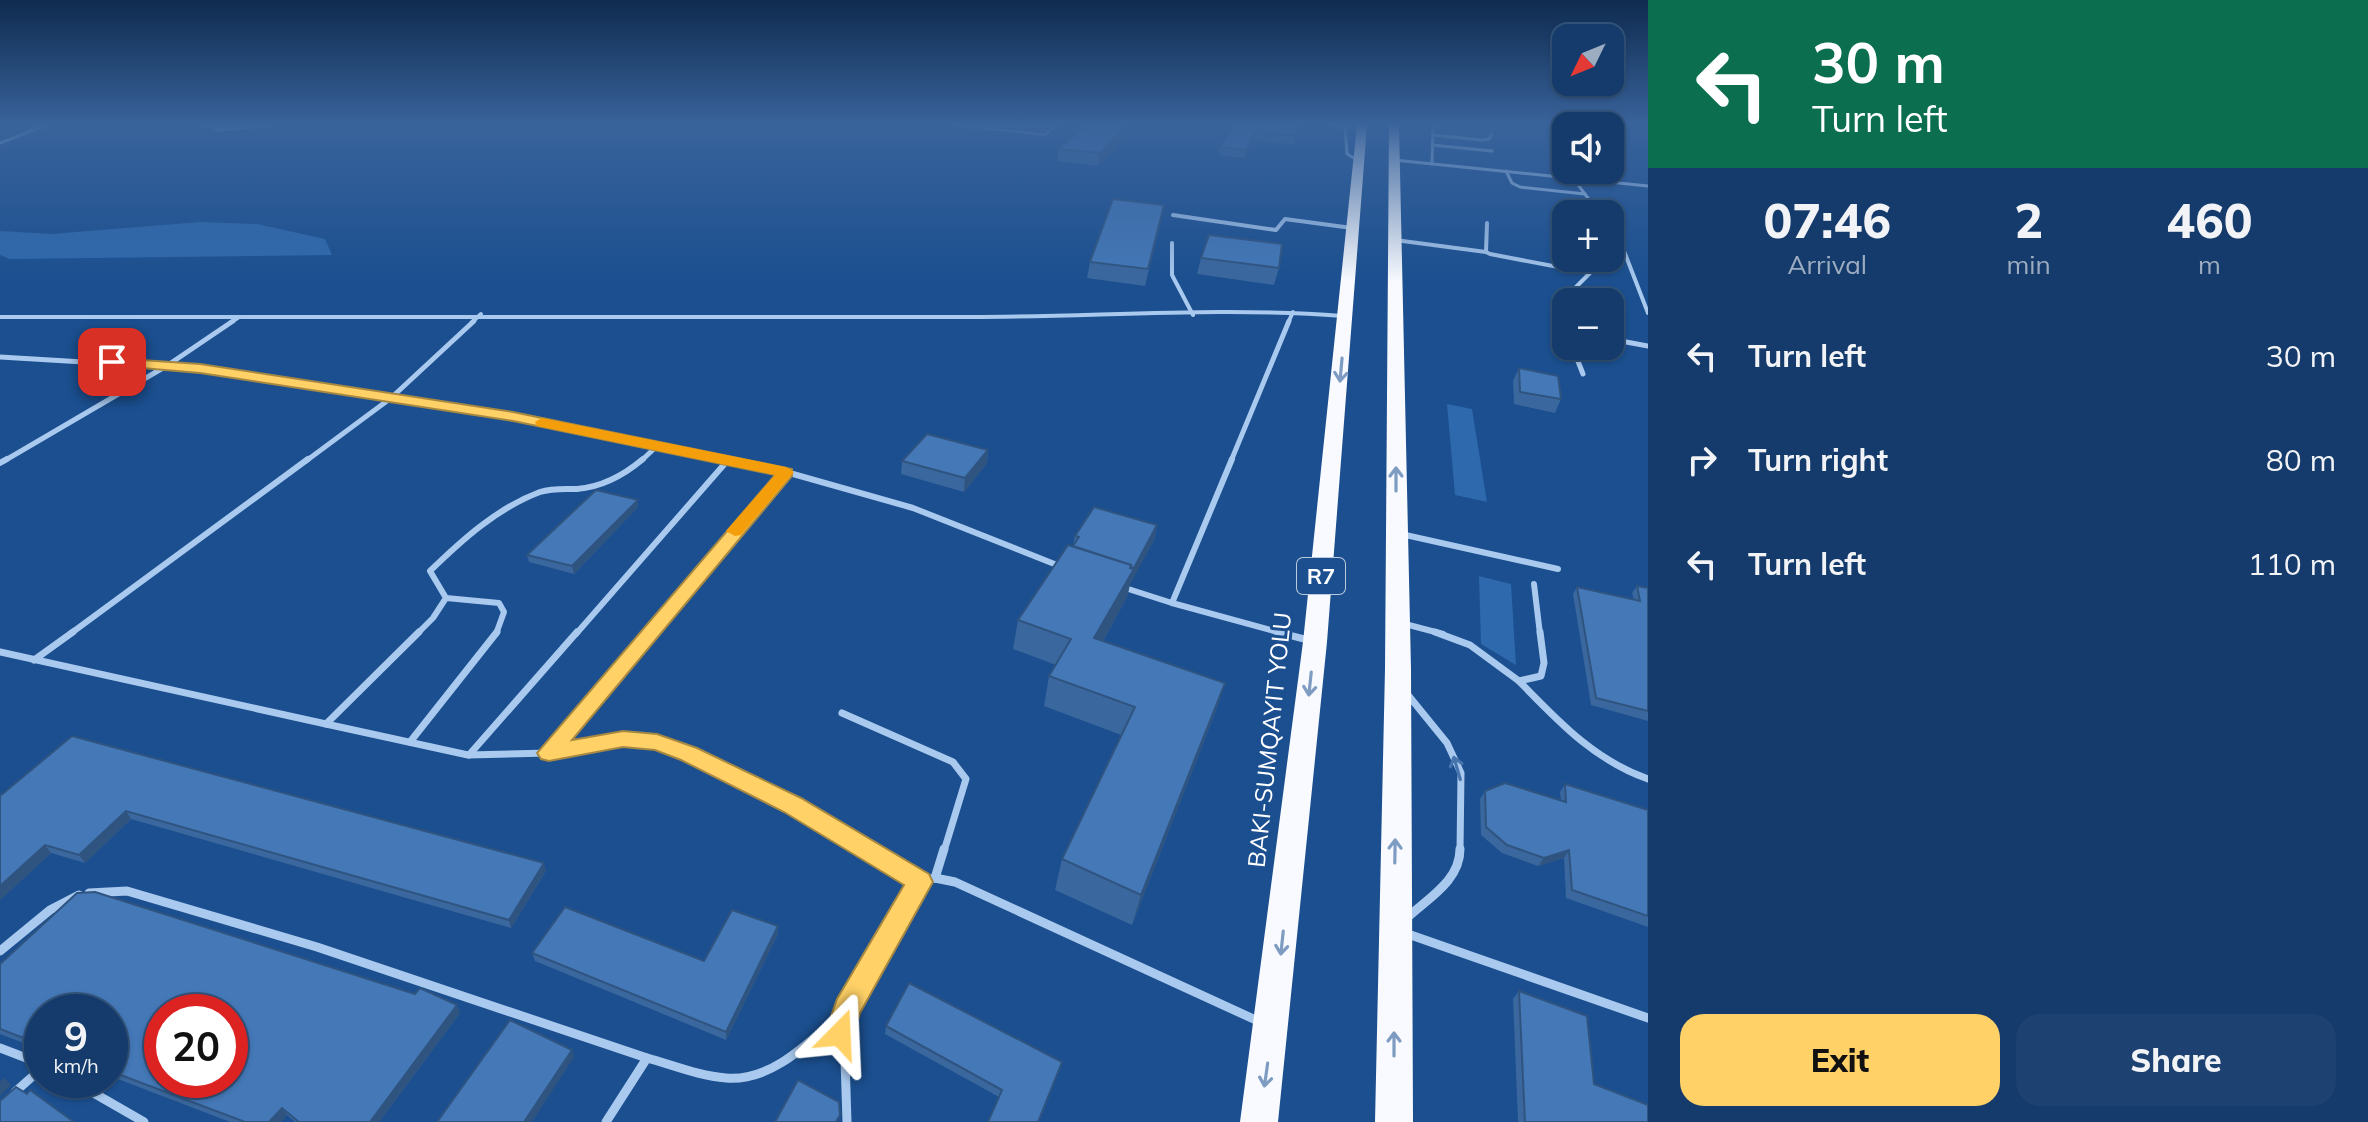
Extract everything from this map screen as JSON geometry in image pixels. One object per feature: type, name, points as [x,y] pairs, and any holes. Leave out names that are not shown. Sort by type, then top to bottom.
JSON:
[{"type":"highway","name":"R7","points":[[1259,1122],[1315,642],[1357,177]]},
{"type":"highway","points":[[1394,177],[1398,683],[1394,929],[1398,1117]]},
{"type":"lane","points":[[1509,177],[1520,187],[1585,194]]},
{"type":"lane","points":[[1624,183],[1648,186]]},
{"type":"lane","points":[[1578,184],[1590,200]]},
{"type":"lane","points":[[1173,215],[1276,230],[1285,219],[1352,228]]},
{"type":"lane","points":[[1486,252],[1487,223]]},
{"type":"lane","points":[[1395,240],[1486,252],[1590,273],[1575,288]]},
{"type":"lane","points":[[1172,243],[1172,275],[1193,315]]},
{"type":"lane","points":[[1624,251],[1648,313]]},
{"type":"lane","points":[[0,317],[481,314],[1039,318],[1293,312],[1346,316]]},
{"type":"lane","points":[[1172,603],[1293,312]]},
{"type":"lane","points":[[34,660],[391,398],[481,314]]},
{"type":"lane","points":[[0,463],[168,365],[240,316]]},
{"type":"lane","points":[[1624,342],[1648,346]]},
{"type":"lane","points":[[0,357],[168,365],[513,416],[851,488],[913,508],[1016,551],[1073,570]]},
{"type":"lane","points":[[1578,360],[1583,374]]},
{"type":"lane","points":[[446,598],[430,571],[467,537],[536,494],[557,487],[587,487],[625,475],[658,445]]},
{"type":"lane","points":[[468,755],[728,460]]},
{"type":"lane","points":[[549,753],[786,472]]},
{"type":"lane","points":[[1397,533],[1558,569]]},
{"type":"lane","points":[[1115,584],[1315,642]]},
{"type":"lane","points":[[1519,681],[1541,676],[1544,663],[1534,584]]},
{"type":"lane","points":[[326,724],[433,618],[446,598]]},
{"type":"lane","points":[[410,742],[496,633],[504,612],[499,603],[446,598]]},
{"type":"lane","points":[[1398,622],[1452,636],[1470,645],[1519,681],[1566,729],[1599,756],[1628,773],[1648,779]]},
{"type":"lane","points":[[0,652],[468,755],[549,753],[623,739],[657,742],[689,754],[793,805],[920,882]]},
{"type":"lane","points":[[1398,683],[1447,743],[1461,773],[1460,863],[1455,874],[1394,929],[1648,1018]]},
{"type":"lane","points":[[842,713],[953,762],[966,779],[935,878]]},
{"type":"lane","points":[[847,1122],[845,1059],[840,1034],[847,1009],[920,882],[935,878],[955,882],[1272,1027]]},
{"type":"lane","points":[[0,951],[50,910],[81,894],[127,891],[317,947],[647,1058],[720,1077],[753,1077],[786,1058],[847,1009]]},
{"type":"lane","points":[[0,1048],[24,1058]]},
{"type":"lane","points":[[606,1122],[647,1058]]},
{"type":"lane","points":[[10,1096],[24,1083]]},
{"type":"lane","points":[[102,1098],[144,1122]]},
{"type":"shaded area","points":[[200,222],[257,224],[325,239],[332,255],[10,259],[0,255],[0,231],[52,234]]},
{"type":"shaded area","points":[[1447,404],[1472,409],[1487,502],[1455,495]]},
{"type":"shaded area","points":[[1479,576],[1511,584],[1516,665],[1481,644]]},
{"type":"building","points":[[1113,199],[1164,205],[1148,269],[1090,262]]},
{"type":"building","points":[[1209,235],[1282,244],[1279,268],[1201,258]]},
{"type":"building","points":[[1519,368],[1558,376],[1561,399],[1520,392]]},
{"type":"building","points":[[927,434],[988,450],[965,478],[902,461]]},
{"type":"building","points":[[596,490],[638,500],[572,566],[527,555]]},
{"type":"building","points":[[1094,507],[1157,525],[1134,568],[1073,546],[1079,537],[1075,536]]},
{"type":"building","points":[[1068,545],[1131,565],[1130,568],[1134,569],[1094,638],[1225,683],[1141,895],[1062,859],[1135,707],[1049,676],[1071,639],[1018,620]]},
{"type":"building","points":[[1637,586],[1648,588],[1648,711],[1596,698],[1577,587],[1640,601]]},
{"type":"building","points":[[72,736],[544,863],[509,920],[126,811],[79,855],[45,845],[0,886],[0,796]]},
{"type":"building","points":[[1505,783],[1566,802],[1565,784],[1648,810],[1648,916],[1572,890],[1569,850],[1544,858],[1507,845],[1486,827],[1485,791]]},
{"type":"building","points":[[95,892],[415,994],[420,988],[457,1005],[370,1122],[299,1122],[282,1108],[269,1122],[245,1122],[181,1098],[248,1098],[248,994],[144,994],[144,1084],[128,1078],[128,994],[24,994],[24,1038],[0,1029],[0,964],[77,893]]},
{"type":"building","points":[[565,907],[704,961],[732,910],[778,926],[726,1032],[532,953]]},
{"type":"building","points":[[909,983],[1062,1062],[1038,1122],[988,1122],[1002,1090],[886,1026]]},
{"type":"building","points":[[1519,991],[1587,1016],[1594,1084],[1648,1105],[1648,1122],[1525,1122]]},
{"type":"building","points":[[510,1020],[572,1050],[524,1122],[437,1122]]},
{"type":"building","points":[[798,1080],[839,1102],[840,1115],[836,1122],[775,1122]]},
{"type":"building","points":[[16,1087],[24,1092],[24,1098],[41,1098],[74,1122],[0,1122],[0,1101]]},
{"type":"slow traffic","points":[[542,422],[786,472],[735,531]]},
{"type":"route","points":[[112,362],[200,369],[513,416],[786,472],[549,753],[623,739],[657,742],[689,754],[793,805],[920,882],[847,1009],[840,1034]]}]
